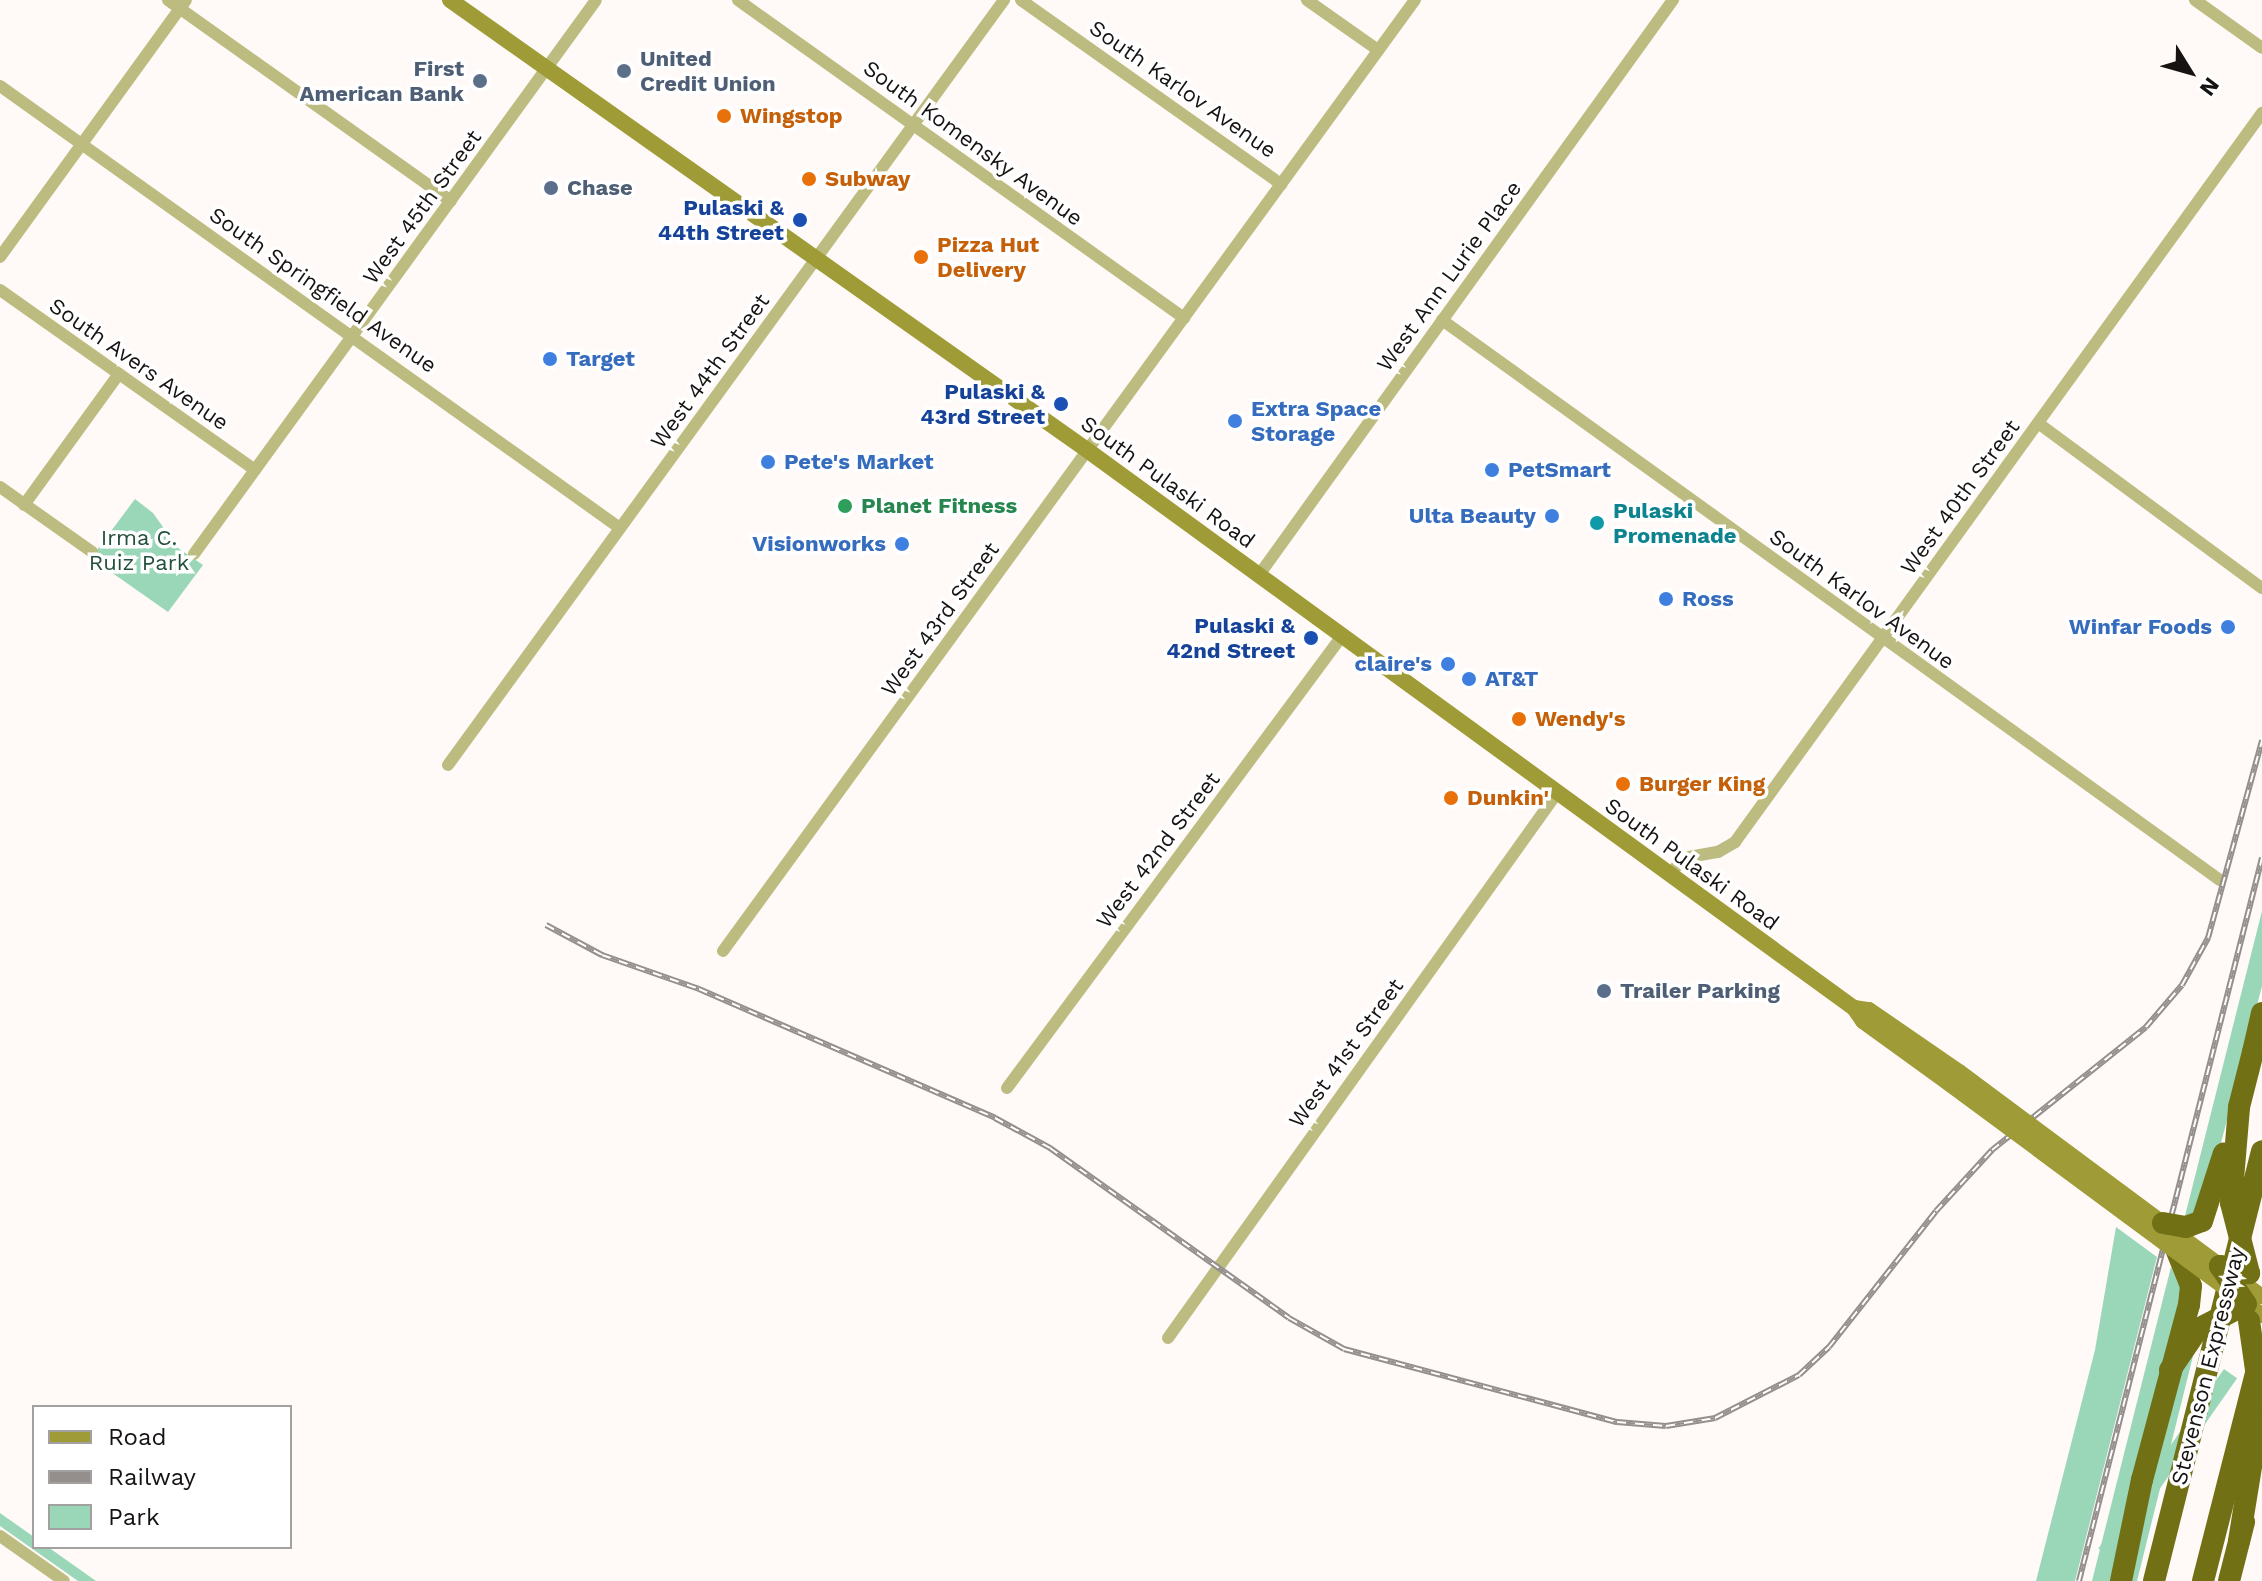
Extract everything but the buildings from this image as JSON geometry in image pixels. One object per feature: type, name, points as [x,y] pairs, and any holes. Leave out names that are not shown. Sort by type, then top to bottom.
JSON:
[{"type":"highway","points":[[2239,1541],[2261,1405],[2259,1303],[2256,1272],[2231,1203],[2239,1107],[2262,1013]]},
{"type":"highway","points":[[2163,1223],[2194,1226],[2209,1210],[2253,1052]]},
{"type":"highway","name":"Stevenson Expressway","points":[[2154,1581],[2262,1151]]},
{"type":"highway","points":[[2177,1251],[2220,1266],[2256,1272]]},
{"type":"highway","points":[[2121,1581],[2142,1480],[2191,1286],[2177,1251]]},
{"type":"highway","points":[[2220,1266],[2259,1303]]},
{"type":"highway","points":[[2170,1370],[2198,1329],[2259,1303]]},
{"type":"highway","points":[[2203,1581],[2262,1350]]},
{"type":"highway","points":[[2229,1581],[2262,1455]]},
{"type":"main road","name":"South Pulaski Road","points":[[450,0],[1087,450],[1854,1008],[1863,1021],[2177,1251],[2259,1303]]},
{"type":"main road","name":"South Pulaski Road","points":[[1854,1008],[1869,1010],[1959,1072],[2220,1266]]},
{"type":"street","points":[[168,0],[183,4],[451,201]]},
{"type":"street","name":"West 45th Street","points":[[194,554],[596,0]]},
{"type":"street","name":"South Komensky Avenue","points":[[738,0],[1184,318]]},
{"type":"street","name":"West 44th Street","points":[[448,765],[1004,0]]},
{"type":"street","name":"South Karlov Avenue","points":[[1021,0],[1281,184]]},
{"type":"street","points":[[1307,0],[1378,50]]},
{"type":"street","name":"West 43rd Street","points":[[723,951],[1415,0]]},
{"type":"street","name":"West Ann Lurie Place","points":[[1259,575],[1673,0]]},
{"type":"street","points":[[2195,0],[2262,48]]},
{"type":"street","points":[[0,257],[183,4]]},
{"type":"street","name":"South Springfield Avenue","points":[[0,86],[620,528]]},
{"type":"street","name":"West 40th Street","points":[[1670,875],[1683,858],[1718,852],[1735,842],[2262,113]]},
{"type":"street","name":"South Avers Avenue","points":[[0,290],[255,470]]},
{"type":"street","name":"South Karlov Avenue","points":[[1442,320],[2220,880]]},
{"type":"street","points":[[24,505],[119,374]]},
{"type":"street","points":[[2038,423],[2262,588]]},
{"type":"street","points":[[0,487],[92,552]]},
{"type":"street","name":"West 42nd Street","points":[[1007,1088],[1342,636]]},
{"type":"street","name":"West 41st Street","points":[[1168,1338],[1557,793]]},
{"type":"street","points":[[0,1536],[64,1581]]},
{"type":"green space","name":"Irma C. Ruiz Park","points":[[135,499],[153,513],[178,548],[203,565],[168,612],[91,558]]},
{"type":"green space","points":[[2262,911],[2262,986],[2204,1208],[2185,1216]]},
{"type":"green space","points":[[2116,1227],[2157,1257],[2075,1581],[2036,1581],[2095,1350]]},
{"type":"green space","points":[[2171,1267],[2182,1288],[2116,1581],[2092,1581]]},
{"type":"green space","points":[[2195,1348],[2137,1581],[2129,1581],[2176,1375]]},
{"type":"green space","points":[[2224,1369],[2237,1378],[2111,1558],[2098,1548]]},
{"type":"green space","points":[[0,1513],[32,1536],[32,1549],[0,1526]]},
{"type":"green space","points":[[33,1549],[51,1549],[96,1581],[78,1581]]},
{"type":"railway","points":[[546,925],[602,955],[699,989],[995,1118],[1050,1148],[1289,1318],[1344,1349],[1617,1422],[1666,1426],[1715,1418],[1799,1375],[1829,1347],[1936,1211],[1992,1150],[2146,1027],[2182,985],[2208,938],[2262,740]]},
{"type":"railway","points":[[2079,1581],[2262,858]]},
{"type":"place","name":"United Credit Union","points":[[624,71]]},
{"type":"place","name":"First American Bank","points":[[480,81]]},
{"type":"place","name":"Wingstop","points":[[724,116]]},
{"type":"place","name":"Subway","points":[[809,179]]},
{"type":"place","name":"Chase","points":[[551,188]]},
{"type":"place","name":"Pulaski & 44th Street","points":[[800,220]]},
{"type":"place","name":"Pizza Hut Delivery","points":[[921,257]]},
{"type":"place","name":"Target","points":[[550,359]]},
{"type":"place","name":"Pulaski & 43rd Street","points":[[1061,404]]},
{"type":"place","name":"Extra Space Storage","points":[[1235,421]]},
{"type":"place","name":"Pete's Market","points":[[768,462]]},
{"type":"place","name":"PetSmart","points":[[1492,470]]},
{"type":"place","name":"Planet Fitness","points":[[845,506]]},
{"type":"place","name":"Ulta Beauty","points":[[1552,516]]},
{"type":"place","name":"Pulaski Promenade","points":[[1597,523]]},
{"type":"place","name":"Visionworks","points":[[902,544]]},
{"type":"place","name":"Ross","points":[[1666,599]]},
{"type":"place","name":"Winfar Foods","points":[[2228,627]]},
{"type":"place","name":"Pulaski & 42nd Street","points":[[1311,638]]},
{"type":"place","name":"claire's","points":[[1448,664]]},
{"type":"place","name":"AT&T","points":[[1469,679]]},
{"type":"place","name":"Wendy's","points":[[1519,719]]},
{"type":"place","name":"Burger King","points":[[1623,784]]},
{"type":"place","name":"Dunkin'","points":[[1451,798]]},
{"type":"place","name":"Trailer Parking","points":[[1604,991]]}]
